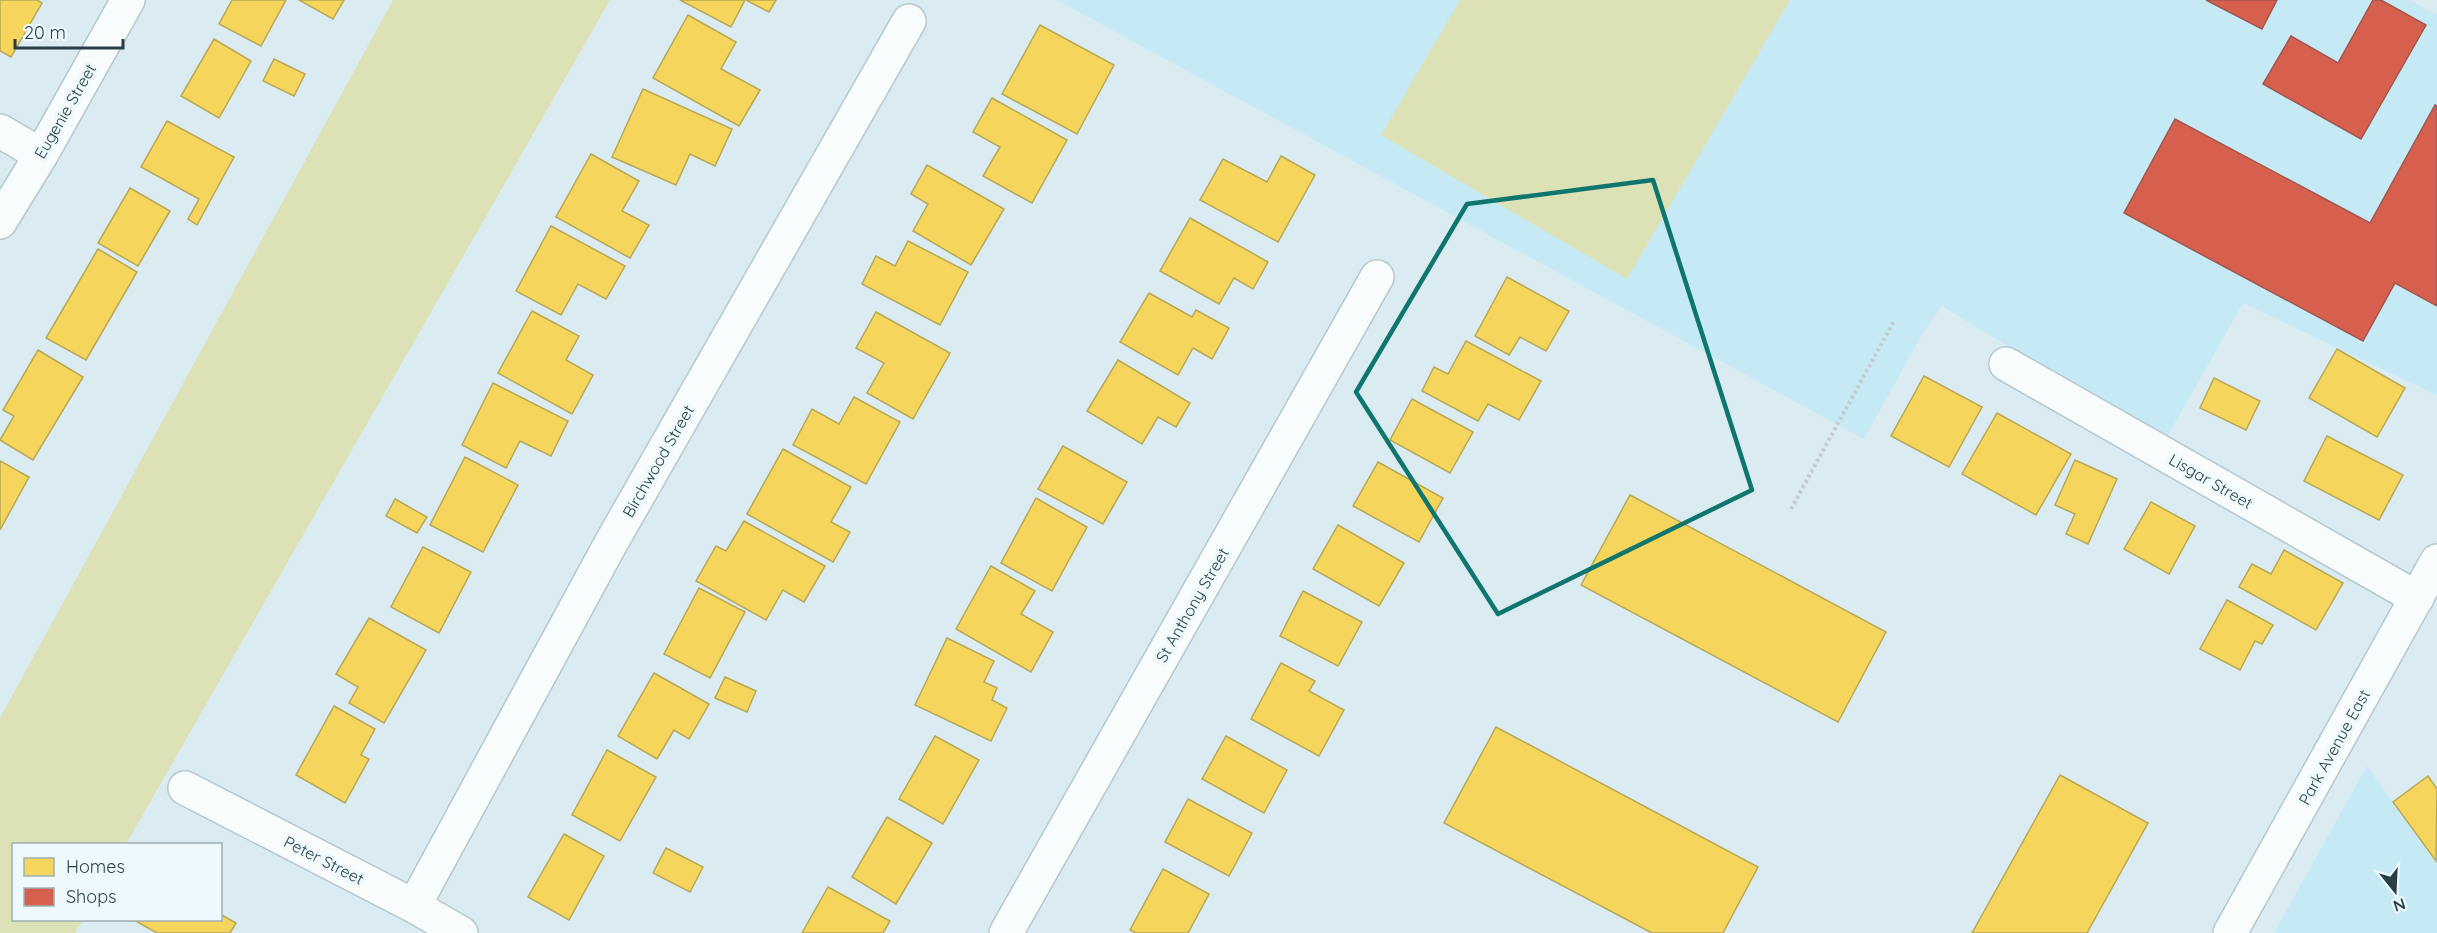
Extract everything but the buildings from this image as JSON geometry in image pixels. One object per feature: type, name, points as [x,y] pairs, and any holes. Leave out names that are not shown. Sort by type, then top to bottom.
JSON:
[{"type":"street","name":"Eugenie Street","points":[[0,222],[129,0]]},
{"type":"street","name":"Birchwood Street","points":[[414,906],[611,543],[909,21]]},
{"type":"street","points":[[0,131],[41,155]]},
{"type":"street","name":"St Anthony Street","points":[[1006,933],[1377,277]]},
{"type":"street","name":"Lisgar Street","points":[[2006,364],[2417,598]]},
{"type":"street","name":"Park Avenue East","points":[[2230,933],[2437,561]]},
{"type":"street","name":"Peter Street","points":[[185,788],[414,906],[461,933]]},
{"type":"path","points":[[1791,509],[1894,321]]},
{"type":"highlighted area","points":[[1653,180],[1752,490],[1498,614],[1356,392],[1467,204]]},
{"type":"shaded area","points":[[1057,0],[2410,0],[2437,15],[2437,395],[2243,303],[2164,442],[1942,306],[1922,334],[1864,439]]},
{"type":"shaded area","points":[[2367,766],[2437,865],[2437,933],[2274,933]]},
{"type":"green space","points":[[393,0],[610,0],[127,843],[12,843],[12,921],[82,921],[75,933],[0,933],[0,718]]},
{"type":"green space","points":[[1460,0],[1790,0],[1627,279],[1381,135]]}]
